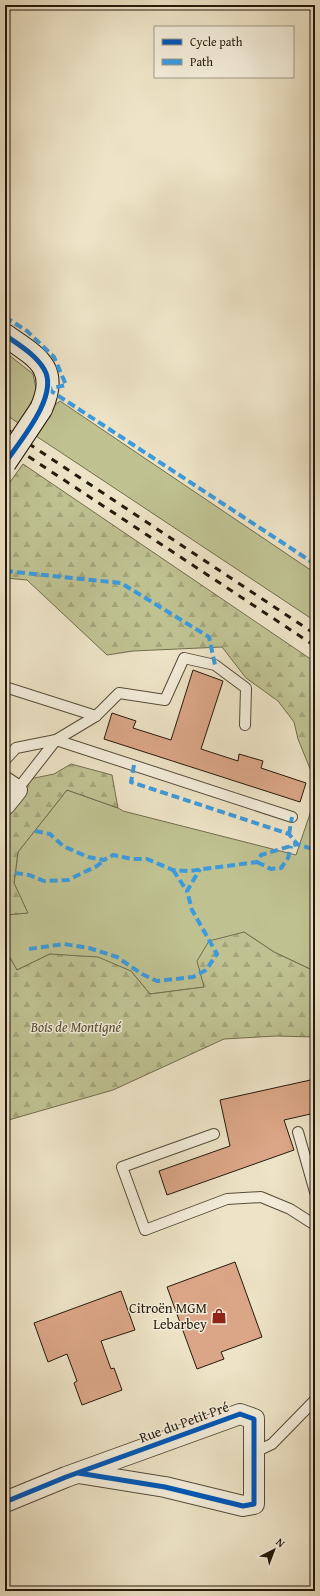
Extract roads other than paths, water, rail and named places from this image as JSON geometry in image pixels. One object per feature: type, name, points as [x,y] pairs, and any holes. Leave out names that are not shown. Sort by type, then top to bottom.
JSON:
[{"type":"street","points":[[5,335],[29,352],[45,370],[48,380],[48,389],[41,409],[5,463]]},
{"type":"street","name":"Rue du Petit Pré","points":[[5,1502],[78,1472],[240,1414],[254,1419],[254,1504],[243,1506],[165,1487],[78,1472]]},
{"type":"lane","points":[[9,792],[56,740],[96,716],[119,693],[165,700],[184,658],[215,665],[246,688],[245,725]]},
{"type":"lane","points":[[5,687],[96,716]]},
{"type":"lane","points":[[5,760],[16,748],[56,740],[292,817]]},
{"type":"lane","points":[[298,1132],[315,1192]]},
{"type":"lane","points":[[214,1134],[122,1167],[145,1230],[227,1200],[262,1197],[290,1209],[315,1225]]},
{"type":"lane","points":[[253,1453],[272,1444],[315,1400]]},
{"type":"railway","points":[[5,428],[315,634]]},
{"type":"railway","points":[[5,441],[315,646]]},
{"type":"place","name":"Citroën MGM Lebarbey","points":[[219,1316]]},
{"type":"park label","name":"Bois de Montigné","points":[[76,1027]]}]
